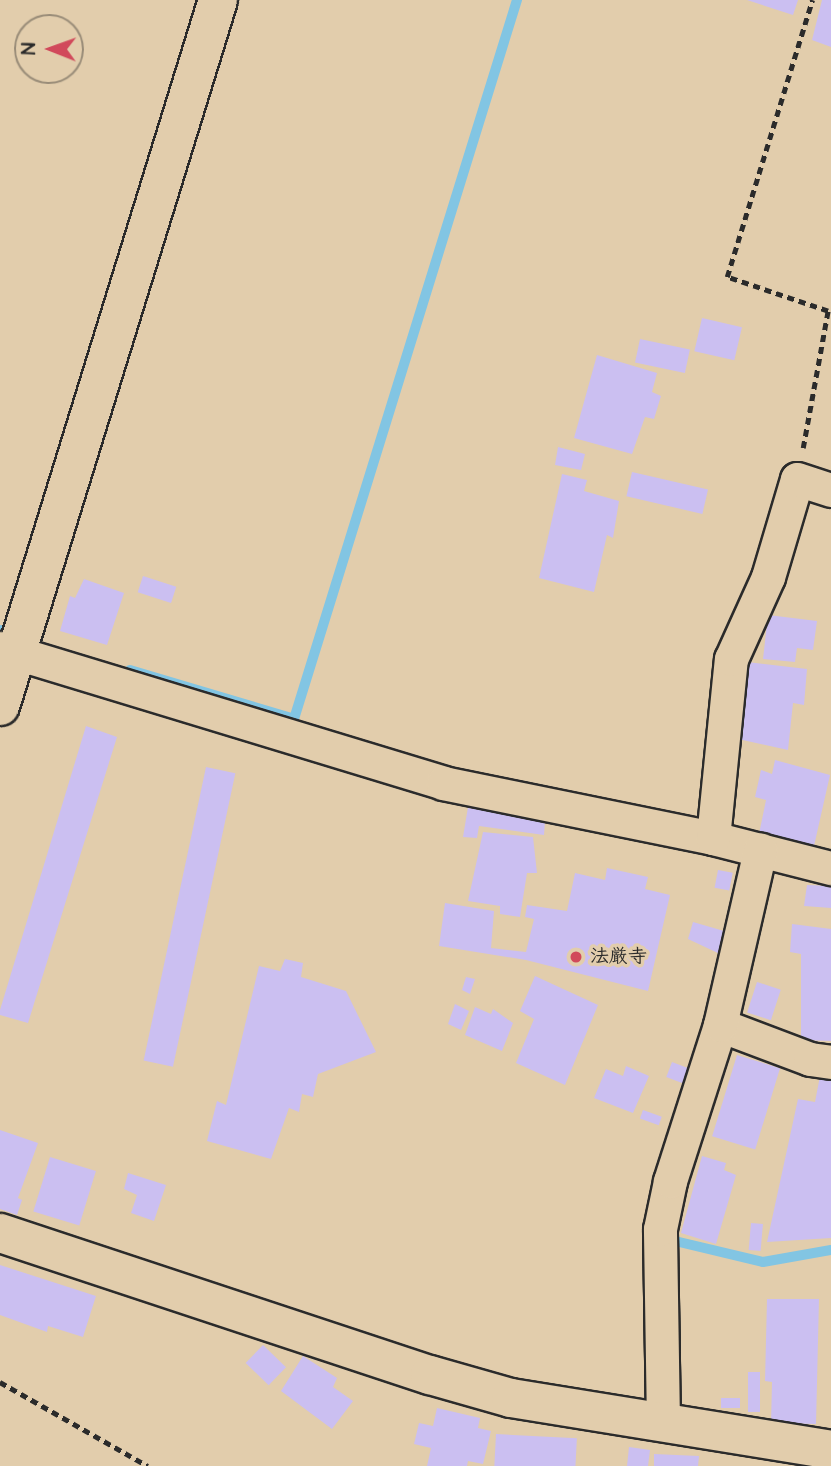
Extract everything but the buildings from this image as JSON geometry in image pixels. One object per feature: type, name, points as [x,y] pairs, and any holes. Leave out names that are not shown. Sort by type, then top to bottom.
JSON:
[{"type":"street","points":[[0,706],[8,651],[218,0]]},
{"type":"street","points":[[713,838],[731,659],[768,577],[797,479],[831,491]]},
{"type":"street","points":[[8,651],[443,783],[713,838],[831,868]]},
{"type":"street","points":[[663,1424],[660,1229],[670,1181],[720,1025],[760,849]]},
{"type":"street","points":[[720,1025],[810,1059],[831,1062]]},
{"type":"street","points":[[0,1233],[430,1375],[511,1398],[831,1450]]},
{"type":"path","points":[[797,479],[828,311],[727,277],[812,0]]},
{"type":"path","points":[[0,1382],[148,1466]]},
{"type":"waterway","points":[[130,670],[294,719],[517,0]]},
{"type":"waterway","points":[[675,1241],[763,1262],[831,1250]]},
{"type":"place","name":"法厳寺","points":[[576,957]]}]
